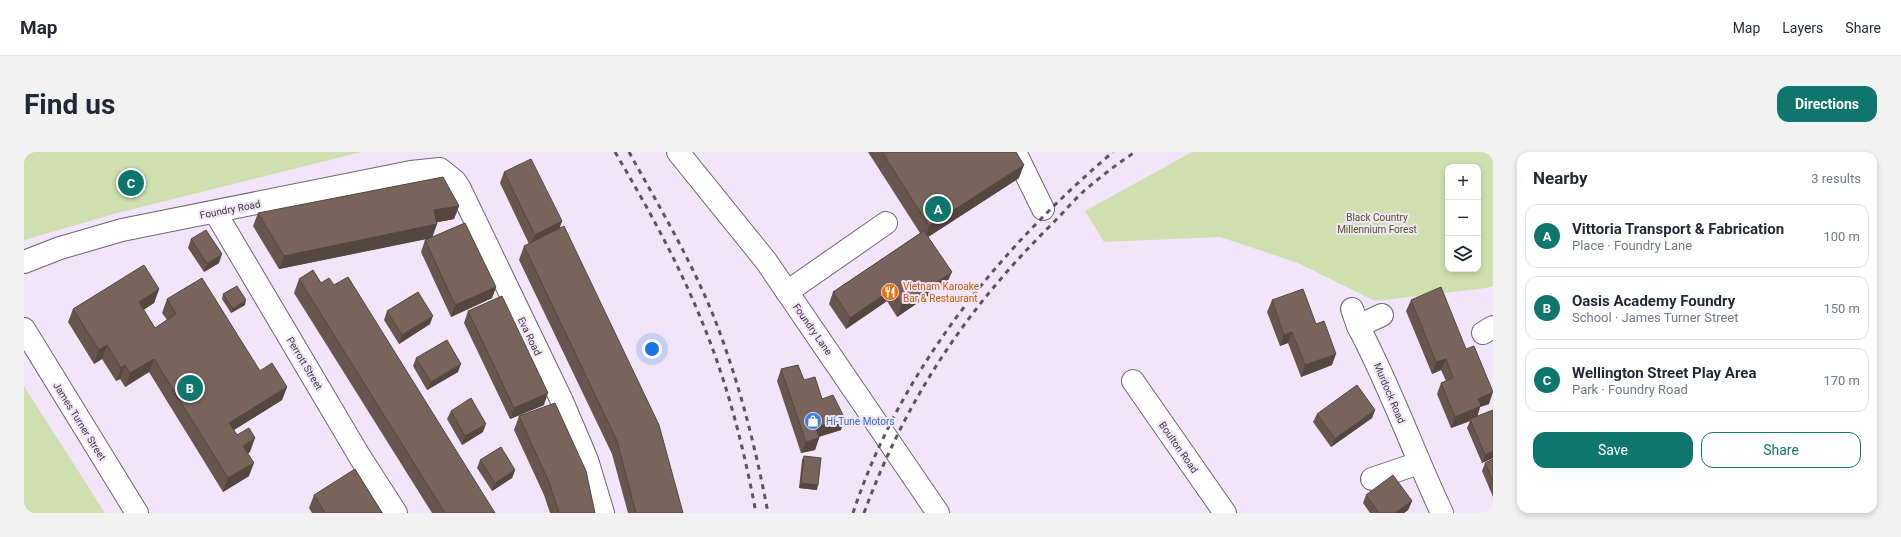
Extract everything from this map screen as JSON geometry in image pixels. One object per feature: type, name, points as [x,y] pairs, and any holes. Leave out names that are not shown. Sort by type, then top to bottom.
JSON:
[{"type":"street","name":"Foundry Lane","points":[[678,152],[766,261],[938,513]]},
{"type":"street","points":[[1015,152],[1043,209]]},
{"type":"street","name":"Foundry Road","points":[[24,262],[60,248],[122,230],[411,172],[440,170]]},
{"type":"street","name":"Eva Road","points":[[440,170],[455,180],[460,189],[562,400],[587,460],[604,513]]},
{"type":"street","name":"Perrott Street","points":[[215,212],[356,450],[396,513]]},
{"type":"street","points":[[787,292],[886,223]]},
{"type":"street","name":"Murdock Road","points":[[1382,315],[1355,317],[1378,363],[1442,513]]},
{"type":"street","name":"James Turner Street","points":[[24,329],[137,513]]},
{"type":"street","name":"Boulton Road","points":[[1133,381],[1225,513]]},
{"type":"street","points":[[1372,479],[1419,462]]},
{"type":"green space","points":[[24,152],[362,152],[114,214],[24,240]]},
{"type":"green space","name":"Black Country Millennium Forest","points":[[1192,152],[1493,152],[1493,286],[1486,288],[1375,301],[1298,263],[1220,237],[1104,242],[1085,211]]},
{"type":"green space","points":[[24,386],[105,513],[24,513]]},
{"type":"building","points":[[882,152],[1016,152],[1024,165],[929,226]]},
{"type":"building","points":[[531,159],[562,221],[535,235],[504,172]]},
{"type":"building","points":[[443,177],[459,206],[434,210],[437,224],[284,256],[258,213]]},
{"type":"building","points":[[465,223],[496,287],[455,305],[425,240]]},
{"type":"building","points":[[564,226],[659,425],[683,513],[636,513],[617,441],[524,246]]},
{"type":"building","points":[[206,230],[222,254],[207,264],[191,239]]},
{"type":"building","name":"Vietnam Karoake Bar & Restaurant","points":[[924,231],[952,272],[902,305],[891,290],[850,318],[833,292]]},
{"type":"building","points":[[144,265],[159,289],[139,302],[155,328],[176,314],[167,299],[202,278],[260,371],[272,363],[287,387],[229,423],[237,435],[249,428],[255,438],[243,446],[254,463],[228,478],[154,359],[130,373],[125,365],[121,368],[107,345],[99,350],[73,309]]},
{"type":"building","points":[[313,270],[321,283],[329,278],[334,285],[348,277],[495,513],[445,513],[299,279]]},
{"type":"building","points":[[237,286],[246,300],[233,309],[223,294]]},
{"type":"building","points":[[1441,287],[1466,349],[1474,346],[1493,392],[1478,399],[1481,406],[1455,417],[1441,383],[1453,378],[1446,359],[1436,362],[1411,300]]},
{"type":"building","points":[[1303,289],[1316,324],[1324,321],[1336,354],[1305,365],[1292,332],[1284,335],[1272,300]]},
{"type":"building","points":[[418,292],[433,316],[402,335],[387,311]]},
{"type":"building","points":[[502,296],[548,393],[514,408],[468,311]]},
{"type":"building","points":[[447,340],[461,364],[431,382],[416,358]]},
{"type":"building","name":"Hi-Tune Motors","points":[[798,365],[804,380],[815,377],[822,399],[833,395],[845,419],[816,427],[819,438],[806,442],[781,369]]},
{"type":"building","points":[[1357,385],[1375,410],[1335,439],[1317,414]]},
{"type":"building","points":[[471,398],[486,424],[465,436],[451,411]]},
{"type":"building","points":[[555,403],[586,471],[595,513],[559,513],[549,482],[519,416]]},
{"type":"building","points":[[1493,410],[1493,451],[1485,455],[1470,419]]},
{"type":"building","points":[[501,447],[515,470],[495,483],[480,460]]},
{"type":"building","points":[[804,456],[821,458],[818,485],[801,483]]},
{"type":"building","points":[[1493,459],[1493,481],[1485,463]]},
{"type":"building","points":[[355,469],[382,513],[325,513],[314,495]]},
{"type":"building","points":[[1393,475],[1412,501],[1395,513],[1379,513],[1366,495]]},
{"type":"railway","points":[[615,152],[662,236],[684,280],[712,347],[728,394],[746,465],[756,513]]},
{"type":"railway","points":[[629,152],[687,259],[717,325],[747,418],[768,513]]},
{"type":"railway","points":[[853,513],[873,460],[898,410],[926,361],[958,315],[993,271],[1031,229],[1071,189],[1113,152]]},
{"type":"railway","points":[[864,513],[899,432],[919,394],[966,323],[992,289],[1021,256],[1076,199],[1102,176],[1135,152]]},
{"type":"place","name":"Wellington Street Play Area","points":[[131,183]]},
{"type":"place","name":"Vittoria Transport & Fabrication","points":[[938,209]]},
{"type":"place","name":"Vietnam Karoake Bar & Restaurant","points":[[890,292]]},
{"type":"place","name":"Oasis Academy Foundry","points":[[190,388]]},
{"type":"place","name":"Hi-Tune Motors","points":[[813,421]]}]
